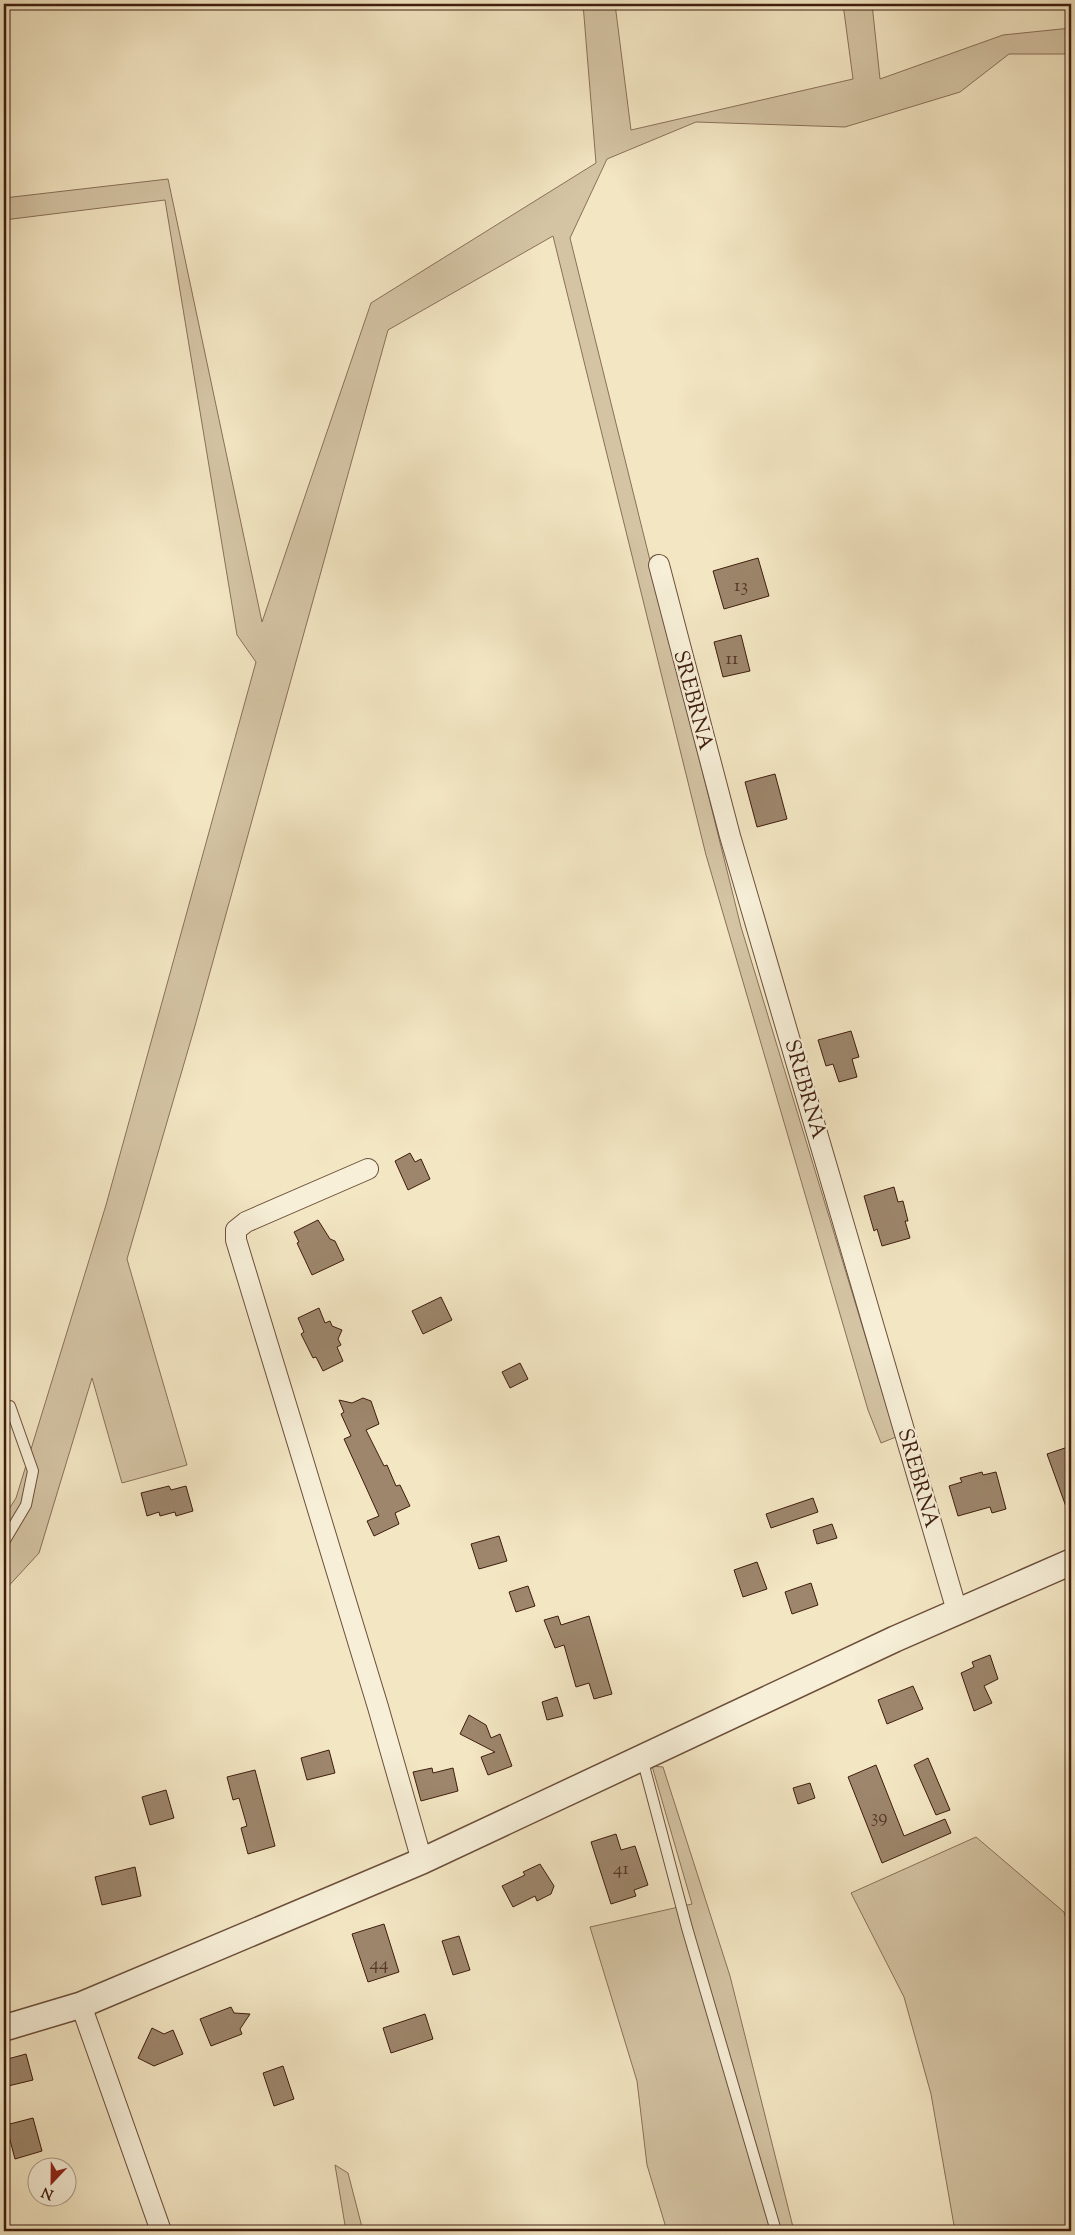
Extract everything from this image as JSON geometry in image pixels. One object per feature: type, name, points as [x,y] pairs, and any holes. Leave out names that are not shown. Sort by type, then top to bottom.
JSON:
[{"type":"street","name":"SREBRNA","points":[[659,565],[730,836],[957,1612]]},
{"type":"street","points":[[368,1170],[246,1222],[236,1230],[236,1240],[378,1707],[422,1861]]},
{"type":"street","points":[[4,2028],[81,2005],[422,1861],[642,1757],[957,1612],[1071,1562]]},
{"type":"street","points":[[81,2005],[161,2231]]},
{"type":"lane","points":[[4,1542],[26,1505],[33,1471],[10,1406]]},
{"type":"lane","points":[[642,1757],[687,1928],[776,2231]]},
{"type":"shaded area","points":[[583,4],[615,4],[631,130],[853,79],[843,4],[872,4],[880,79],[1003,35],[1071,28],[1071,54],[1009,54],[960,92],[845,127],[696,122],[607,159],[570,238],[741,927],[896,1437],[881,1443],[868,1410],[706,855],[553,236],[388,330],[195,1026],[127,1259],[187,1465],[122,1483],[92,1378],[39,1553],[4,1591],[4,1517],[16,1498],[106,1205],[256,662],[237,635],[165,200],[4,220],[4,198],[168,179],[262,622],[371,303],[596,163]]},
{"type":"shaded area","points":[[652,1766],[663,1767],[730,1976],[794,2231],[667,2231],[647,2165],[637,2081],[590,1927],[692,1904]]},
{"type":"shaded area","points":[[976,1837],[1064,1912],[1071,1935],[1071,2231],[955,2231],[931,2094],[904,1997],[851,1893]]},
{"type":"shaded area","points":[[335,2165],[348,2173],[363,2231],[346,2231]]},
{"type":"building","points":[[758,558],[769,596],[724,609],[713,571]]},
{"type":"building","points":[[741,635],[750,671],[723,677],[714,642]]},
{"type":"building","points":[[775,774],[787,819],[757,827],[745,782]]},
{"type":"building","points":[[851,1031],[859,1057],[852,1059],[857,1077],[839,1082],[833,1064],[826,1066],[818,1040]]},
{"type":"building","points":[[410,1153],[415,1162],[421,1159],[430,1179],[408,1190],[395,1161]]},
{"type":"building","points":[[894,1187],[898,1202],[903,1201],[908,1221],[905,1221],[910,1238],[882,1246],[877,1229],[874,1231],[864,1196]]},
{"type":"building","points":[[318,1220],[330,1239],[335,1241],[344,1260],[312,1275],[294,1232]]},
{"type":"building","points":[[441,1297],[452,1320],[423,1334],[412,1311]]},
{"type":"building","points":[[319,1308],[325,1323],[330,1321],[332,1326],[342,1330],[338,1339],[341,1345],[337,1347],[343,1361],[323,1371],[316,1357],[313,1358],[301,1334],[304,1332],[298,1318]]},
{"type":"building","points":[[520,1363],[528,1379],[510,1388],[502,1372]]},
{"type":"building","points":[[363,1398],[371,1401],[379,1424],[366,1430],[384,1466],[387,1465],[396,1486],[400,1485],[410,1506],[395,1513],[399,1524],[374,1536],[367,1521],[379,1516],[344,1439],[351,1436],[341,1414],[344,1412],[339,1400],[352,1403]]},
{"type":"building","points":[[1068,1447],[1071,1456],[1071,1515],[1069,1515],[1047,1454]]},
{"type":"building","points":[[982,1472],[983,1475],[996,1472],[1006,1509],[992,1513],[990,1507],[958,1516],[949,1486],[962,1482],[960,1478]]},
{"type":"building","points":[[169,1486],[171,1490],[186,1486],[193,1511],[176,1516],[175,1512],[160,1516],[159,1512],[147,1516],[141,1493]]},
{"type":"building","points":[[813,1498],[818,1512],[771,1528],[766,1514]]},
{"type":"building","points":[[832,1524],[837,1538],[817,1544],[813,1530]]},
{"type":"building","points":[[499,1536],[507,1561],[479,1569],[471,1544]]},
{"type":"building","points":[[757,1562],[767,1589],[743,1597],[734,1570]]},
{"type":"building","points":[[811,1583],[818,1605],[792,1614],[785,1592]]},
{"type":"building","points":[[528,1586],[535,1606],[516,1612],[509,1592]]},
{"type":"building","points":[[558,1616],[561,1625],[589,1616],[612,1694],[594,1699],[589,1683],[576,1687],[564,1645],[555,1648],[544,1620]]},
{"type":"building","points":[[990,1655],[998,1679],[984,1686],[992,1703],[974,1711],[961,1673],[974,1667],[972,1662]]},
{"type":"building","points":[[913,1686],[923,1709],[887,1724],[878,1700]]},
{"type":"building","points":[[557,1697],[563,1716],[547,1720],[542,1702]]},
{"type":"building","points":[[469,1715],[486,1725],[491,1738],[500,1734],[512,1766],[488,1775],[481,1757],[495,1752],[460,1734]]},
{"type":"building","points":[[329,1750],[335,1773],[307,1780],[301,1758]]},
{"type":"building","points":[[928,1758],[950,1810],[936,1815],[914,1765]]},
{"type":"building","points":[[876,1765],[904,1836],[945,1819],[951,1833],[882,1863],[848,1777]]},
{"type":"building","points":[[432,1768],[433,1773],[453,1768],[458,1791],[421,1801],[413,1772]]},
{"type":"building","points":[[255,1770],[275,1846],[248,1854],[241,1828],[247,1826],[239,1798],[233,1800],[227,1777]]},
{"type":"building","points":[[810,1783],[815,1798],[798,1804],[793,1788]]},
{"type":"building","points":[[166,1790],[174,1818],[150,1825],[142,1797]]},
{"type":"building","points":[[616,1834],[621,1850],[635,1846],[648,1885],[634,1890],[636,1896],[611,1904],[591,1842]]},
{"type":"building","points":[[540,1864],[554,1886],[551,1894],[537,1901],[535,1896],[513,1907],[502,1886],[525,1875],[523,1872]]},
{"type":"building","points":[[135,1867],[141,1896],[102,1905],[95,1877]]},
{"type":"building","points":[[384,1924],[399,1972],[368,1982],[352,1934]]},
{"type":"building","points":[[459,1936],[470,1970],[453,1975],[442,1941]]},
{"type":"building","points":[[231,2007],[234,2013],[250,2014],[240,2029],[242,2034],[211,2046],[200,2019]]},
{"type":"building","points":[[425,2014],[433,2039],[391,2053],[383,2028]]},
{"type":"building","points":[[152,2028],[164,2034],[173,2030],[183,2054],[154,2066],[138,2058]]},
{"type":"building","points":[[26,2054],[33,2080],[4,2087],[4,2060]]},
{"type":"building","points":[[283,2066],[294,2099],[274,2106],[263,2073]]},
{"type":"building","points":[[33,2118],[42,2151],[15,2159],[6,2125]]}]
